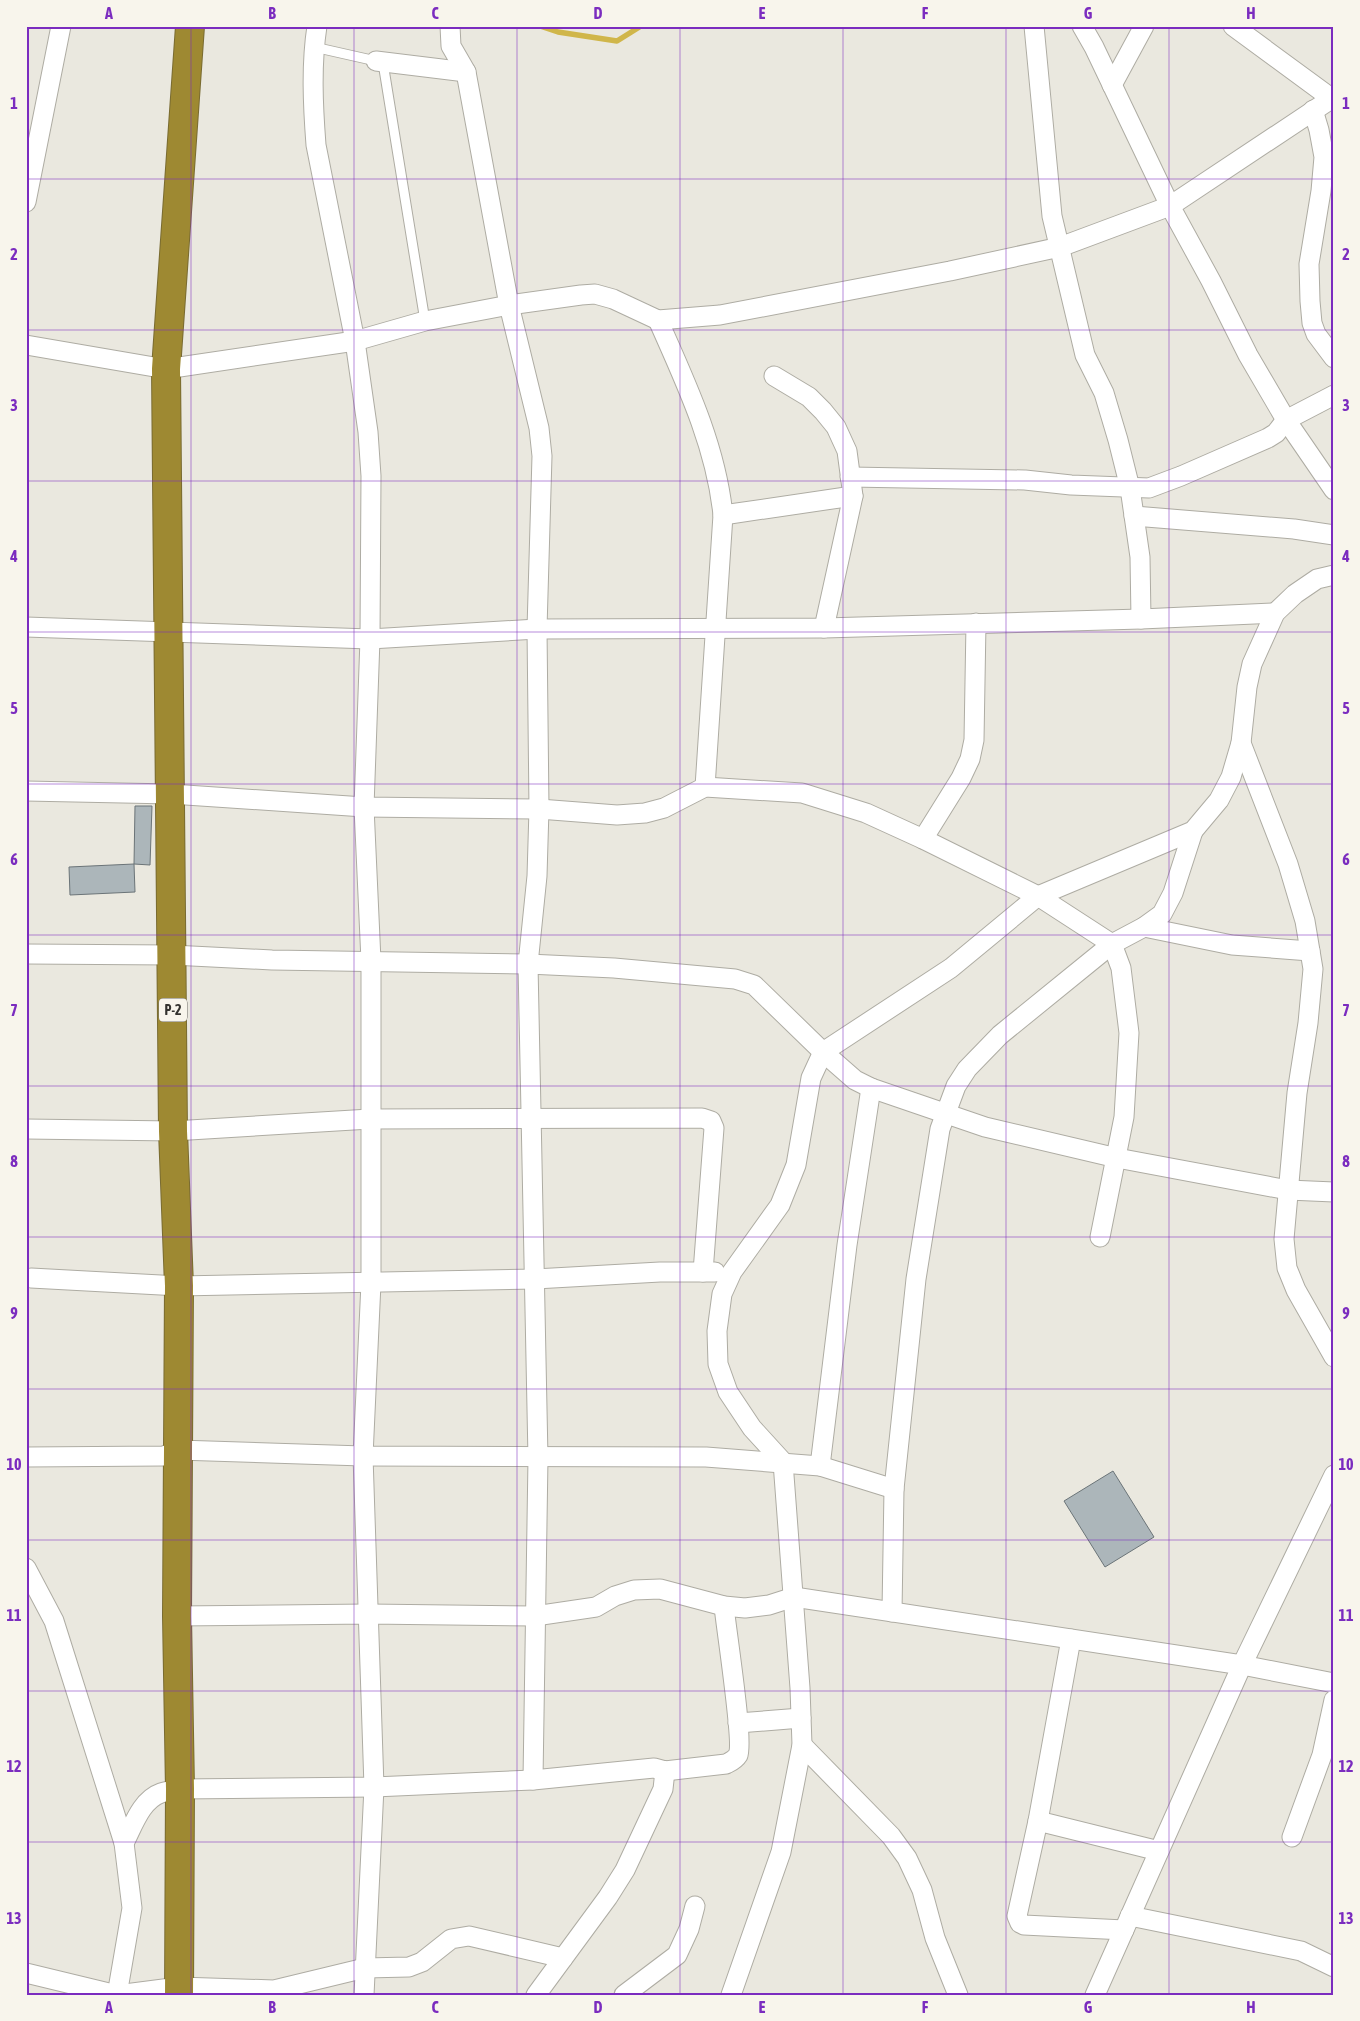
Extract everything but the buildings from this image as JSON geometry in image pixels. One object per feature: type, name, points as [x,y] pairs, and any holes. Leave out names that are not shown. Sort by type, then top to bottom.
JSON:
[{"type":"highway","name":"P-2","points":[[179,1991],[180,1789],[177,1616],[179,1286],[173,1130],[170,631],[166,369],[190,26]]},
{"type":"street","points":[[26,202],[29,178],[61,26]]},
{"type":"street","points":[[317,26],[314,47],[316,145],[356,341],[368,432],[371,476],[370,638],[364,806],[371,961],[371,1283],[363,1456],[374,1787],[364,1995]]},
{"type":"street","points":[[450,26],[451,46],[466,72],[509,305],[539,428],[542,456],[537,630],[539,809],[537,876],[528,964],[538,1458],[532,1780]]},
{"type":"street","points":[[1034,26],[1052,216],[1085,355],[1104,393],[1130,488],[1140,557],[1142,619]]},
{"type":"street","points":[[1082,26],[1170,206],[1211,281],[1248,355],[1286,420],[1334,490]]},
{"type":"street","points":[[1112,85],[1144,26]]},
{"type":"street","points":[[26,345],[166,369],[356,341],[425,321],[581,294],[595,294],[613,299],[658,320],[720,315],[950,272],[1060,247],[1170,206],[1332,97],[1233,26]]},
{"type":"street","points":[[379,62],[466,72]]},
{"type":"street","points":[[1313,110],[1320,130],[1324,157],[1321,191],[1309,264],[1310,301],[1312,323],[1316,334],[1334,358]]},
{"type":"street","points":[[658,320],[694,402],[720,486],[723,515],[705,787]]},
{"type":"street","points":[[774,376],[809,397],[836,427],[847,451],[853,496],[824,628]]},
{"type":"street","points":[[850,477],[1025,480],[1071,485],[1150,488],[1268,438],[1276,433],[1286,420],[1334,395]]},
{"type":"street","points":[[723,515],[853,496]]},
{"type":"street","points":[[1134,516],[1294,529],[1334,535]]},
{"type":"street","points":[[892,1612],[894,1489],[916,1279],[940,1129],[956,1086],[967,1069],[1000,1036],[1112,944],[1144,928],[1162,914],[1173,893],[1193,831],[1219,800],[1231,777],[1241,743],[1247,687],[1252,664],[1275,613],[1295,594],[1317,579],[1334,574]]},
{"type":"street","points":[[26,627],[370,638],[537,630],[824,628],[1142,619],[1275,613]]},
{"type":"street","points":[[923,839],[970,760],[974,740],[976,624]]},
{"type":"street","points":[[1241,743],[1288,864],[1305,920],[1313,969],[1308,1023],[1297,1093],[1284,1239],[1287,1268],[1296,1290],[1334,1357]]},
{"type":"street","points":[[26,791],[171,794],[364,806],[539,809],[617,815],[645,813],[664,808],[705,787],[802,793],[866,813],[1038,896],[1112,944],[1121,968],[1129,1033],[1124,1117],[1100,1237]]},
{"type":"street","points":[[730,1995],[780,1852],[802,1745],[794,1597],[783,1462],[747,1421],[728,1392],[718,1364],[717,1330],[722,1294],[732,1272],[780,1205],[796,1164],[811,1078],[823,1052],[951,968],[1038,896],[1193,831]]},
{"type":"street","points":[[1144,928],[1232,945],[1310,951]]},
{"type":"street","points":[[26,954],[172,955],[272,960],[528,964],[614,968],[736,979],[754,985],[823,1052],[855,1080],[871,1088],[985,1127],[1116,1158],[1288,1190],[1334,1192]]},
{"type":"street","points":[[820,1466],[848,1245],[871,1088]]},
{"type":"street","points":[[26,1129],[173,1130],[370,1119],[532,1117],[702,1118],[711,1121],[714,1128],[703,1272]]},
{"type":"street","points":[[31,1278],[179,1286],[535,1280],[660,1272],[732,1272]]},
{"type":"street","points":[[26,1457],[164,1456],[178,1450],[363,1456],[706,1457],[820,1466],[894,1489]]},
{"type":"street","points":[[1095,1995],[1242,1665],[1334,1475]]},
{"type":"street","points":[[26,1568],[54,1621],[124,1843],[132,1908],[117,1995]]},
{"type":"street","points":[[177,1616],[368,1614],[535,1616],[596,1607],[615,1596],[634,1590],[660,1589],[724,1606],[745,1608],[768,1605],[794,1597],[1242,1665],[1334,1683]]},
{"type":"street","points":[[124,1843],[147,1802],[159,1794],[180,1789],[374,1787],[532,1780],[654,1768],[665,1771],[726,1764],[738,1754],[738,1723],[724,1606]]},
{"type":"street","points":[[1071,1639],[1038,1821],[1017,1916],[1020,1923],[1024,1925],[1127,1923],[1301,1951],[1334,1967]]},
{"type":"street","points":[[1292,1838],[1322,1755],[1334,1700]]},
{"type":"street","points":[[738,1723],[801,1718]]},
{"type":"street","points":[[802,1745],[891,1836],[907,1858],[922,1890],[935,1938],[958,1995]]},
{"type":"street","points":[[536,1995],[608,1897],[625,1870],[663,1789],[665,1771]]},
{"type":"street","points":[[1038,1821],[1159,1851]]},
{"type":"street","points":[[624,1995],[677,1955],[690,1929],[695,1906]]},
{"type":"street","points":[[26,1973],[117,1995],[179,1991],[274,1990],[365,1968],[410,1967],[422,1962],[451,1940],[469,1936],[563,1958]]},
{"type":"lane","points":[[314,47],[379,62],[425,321]]},
{"type":"waterway","points":[[540,26],[558,32],[617,41],[641,26]]}]
